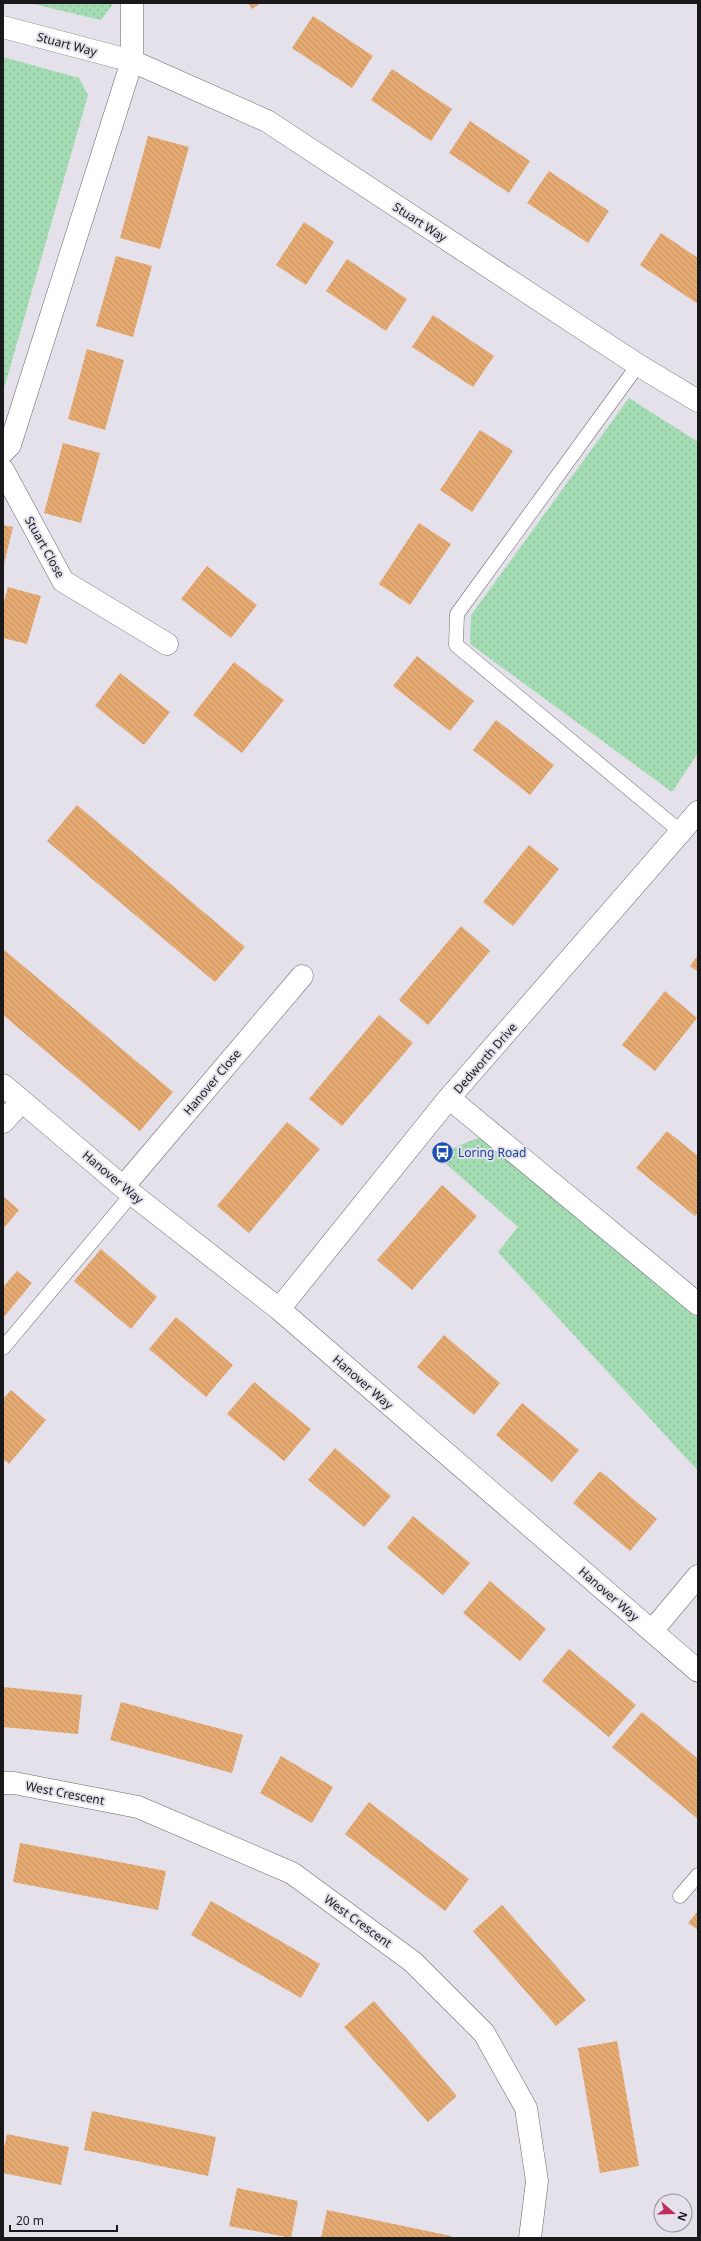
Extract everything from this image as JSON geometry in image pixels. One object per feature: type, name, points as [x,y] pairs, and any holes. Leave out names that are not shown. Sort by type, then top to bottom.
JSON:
[{"type":"street","points":[[3,452],[10,445],[132,61],[132,3]]},
{"type":"street","name":"Stuart Way","points":[[3,27],[132,61],[267,121],[638,365],[698,401]]},
{"type":"street","name":"Stuart Close","points":[[3,470],[62,581],[167,644]]},
{"type":"street","name":"Dedworth Drive","points":[[279,1309],[450,1098],[698,812]]},
{"type":"street","name":"Hanover Close","points":[[128,1190],[302,976]]},
{"type":"street","name":"Hanover Way","points":[[3,1085],[128,1190],[279,1309],[698,1671]]},
{"type":"street","points":[[450,1098],[698,1304]]},
{"type":"street","points":[[3,1122],[22,1101]]},
{"type":"street","points":[[652,1631],[698,1576]]},
{"type":"street","name":"West Crescent","points":[[3,1783],[14,1783],[138,1807],[292,1873],[413,1962],[484,2033],[526,2108],[537,2182],[530,2238]]},
{"type":"lane","points":[[638,365],[457,614],[456,645],[681,832]]},
{"type":"lane","points":[[3,1348],[128,1190]]},
{"type":"lane","points":[[680,1896],[698,1875]]},
{"type":"green space","points":[[29,3],[114,3],[101,20]]},
{"type":"green space","points":[[3,57],[79,78],[88,95],[3,392]]},
{"type":"green space","points":[[629,398],[698,442],[698,753],[672,792],[470,644],[471,615]]},
{"type":"green space","points":[[480,1137],[698,1313],[698,1471],[498,1252],[518,1227],[436,1155]]},
{"type":"building","points":[[248,3],[261,3],[252,9]]},
{"type":"building","points":[[313,16],[373,56],[352,88],[292,48]]},
{"type":"building","points":[[392,69],[452,109],[431,141],[371,100]]},
{"type":"building","points":[[470,121],[530,161],[509,193],[449,153]]},
{"type":"building","points":[[148,136],[189,147],[160,249],[120,238]]},
{"type":"building","points":[[549,171],[609,211],[588,243],[527,203]]},
{"type":"building","points":[[304,222],[334,242],[306,285],[276,265]]},
{"type":"building","points":[[661,233],[698,258],[698,304],[640,265]]},
{"type":"building","points":[[116,256],[152,266],[133,337],[96,326]]},
{"type":"building","points":[[347,259],[407,299],[386,331],[326,291]]},
{"type":"building","points":[[433,315],[494,356],[473,387],[412,347]]},
{"type":"building","points":[[87,349],[124,360],[105,430],[68,419]]},
{"type":"building","points":[[480,430],[513,451],[472,512],[440,490]]},
{"type":"building","points":[[63,443],[100,453],[81,523],[44,513]]},
{"type":"building","points":[[419,523],[451,544],[410,605],[379,584]]},
{"type":"building","points":[[3,525],[13,527],[4,564],[3,563]]},
{"type":"building","points":[[207,566],[257,605],[231,638],[181,599]]},
{"type":"building","points":[[8,587],[41,596],[27,644],[3,638],[3,605]]},
{"type":"building","points":[[417,656],[474,701],[450,731],[393,686]]},
{"type":"building","points":[[234,662],[284,700],[242,753],[193,715]]},
{"type":"building","points":[[120,673],[170,712],[144,745],[95,706]]},
{"type":"building","points":[[496,720],[554,765],[530,795],[473,750]]},
{"type":"building","points":[[77,805],[245,947],[215,982],[47,841]]},
{"type":"building","points":[[529,845],[559,869],[513,926],[483,902]]},
{"type":"building","points":[[461,926],[490,951],[428,1025],[399,1000]]},
{"type":"building","points":[[3,949],[173,1092],[140,1131],[3,1015]]},
{"type":"building","points":[[698,955],[698,972],[690,966]]},
{"type":"building","points":[[665,991],[697,1018],[655,1071],[622,1045]]},
{"type":"building","points":[[379,1015],[413,1043],[342,1126],[309,1099]]},
{"type":"building","points":[[287,1122],[320,1149],[249,1233],[217,1206]]},
{"type":"building","points":[[667,1131],[698,1156],[698,1212],[695,1216],[636,1168]]},
{"type":"building","points":[[442,1185],[477,1216],[412,1290],[377,1260]]},
{"type":"building","points":[[3,1196],[19,1210],[3,1229]]},
{"type":"building","points":[[101,1249],[157,1297],[131,1329],[74,1281]]},
{"type":"building","points":[[17,1271],[32,1283],[3,1318],[3,1287]]},
{"type":"building","points":[[176,1317],[233,1365],[206,1397],[149,1349]]},
{"type":"building","points":[[444,1335],[500,1383],[474,1415],[417,1367]]},
{"type":"building","points":[[254,1382],[311,1429],[284,1461],[227,1414]]},
{"type":"building","points":[[11,1390],[46,1420],[9,1464],[3,1459],[3,1399]]},
{"type":"building","points":[[522,1403],[579,1450],[552,1482],[496,1435]]},
{"type":"building","points":[[335,1448],[391,1496],[364,1527],[308,1480]]},
{"type":"building","points":[[600,1471],[657,1519],[630,1551],[573,1503]]},
{"type":"building","points":[[413,1516],[470,1563],[443,1595],[387,1548]]},
{"type":"building","points":[[490,1581],[546,1629],[520,1661],[463,1613]]},
{"type":"building","points":[[569,1649],[636,1705],[609,1737],[542,1681]]},
{"type":"building","points":[[3,1687],[82,1695],[78,1734],[3,1727]]},
{"type":"building","points":[[121,1702],[243,1735],[232,1773],[110,1740]]},
{"type":"building","points":[[642,1712],[698,1759],[698,1819],[612,1747]]},
{"type":"building","points":[[281,1756],[333,1787],[312,1823],[260,1793]]},
{"type":"building","points":[[369,1802],[469,1879],[445,1911],[345,1834]]},
{"type":"building","points":[[20,1843],[166,1871],[158,1910],[13,1882]]},
{"type":"building","points":[[211,1901],[320,1964],[301,1998],[191,1935]]},
{"type":"building","points":[[502,1905],[586,2000],[556,2026],[473,1931]]},
{"type":"building","points":[[698,1911],[698,1930],[688,1923]]},
{"type":"building","points":[[374,2001],[457,2096],[428,2122],[344,2027]]},
{"type":"building","points":[[617,2041],[639,2166],[600,2173],[578,2048]]},
{"type":"building","points":[[92,2111],[216,2137],[208,2176],[84,2150]]},
{"type":"building","points":[[7,2134],[69,2147],[61,2185],[3,2173],[3,2153]]},
{"type":"building","points":[[237,2188],[298,2201],[291,2238],[229,2226]]},
{"type":"building","points":[[327,2210],[451,2236],[451,2238],[321,2238]]},
{"type":"place","name":"Loring Road","points":[[442,1152]]}]
